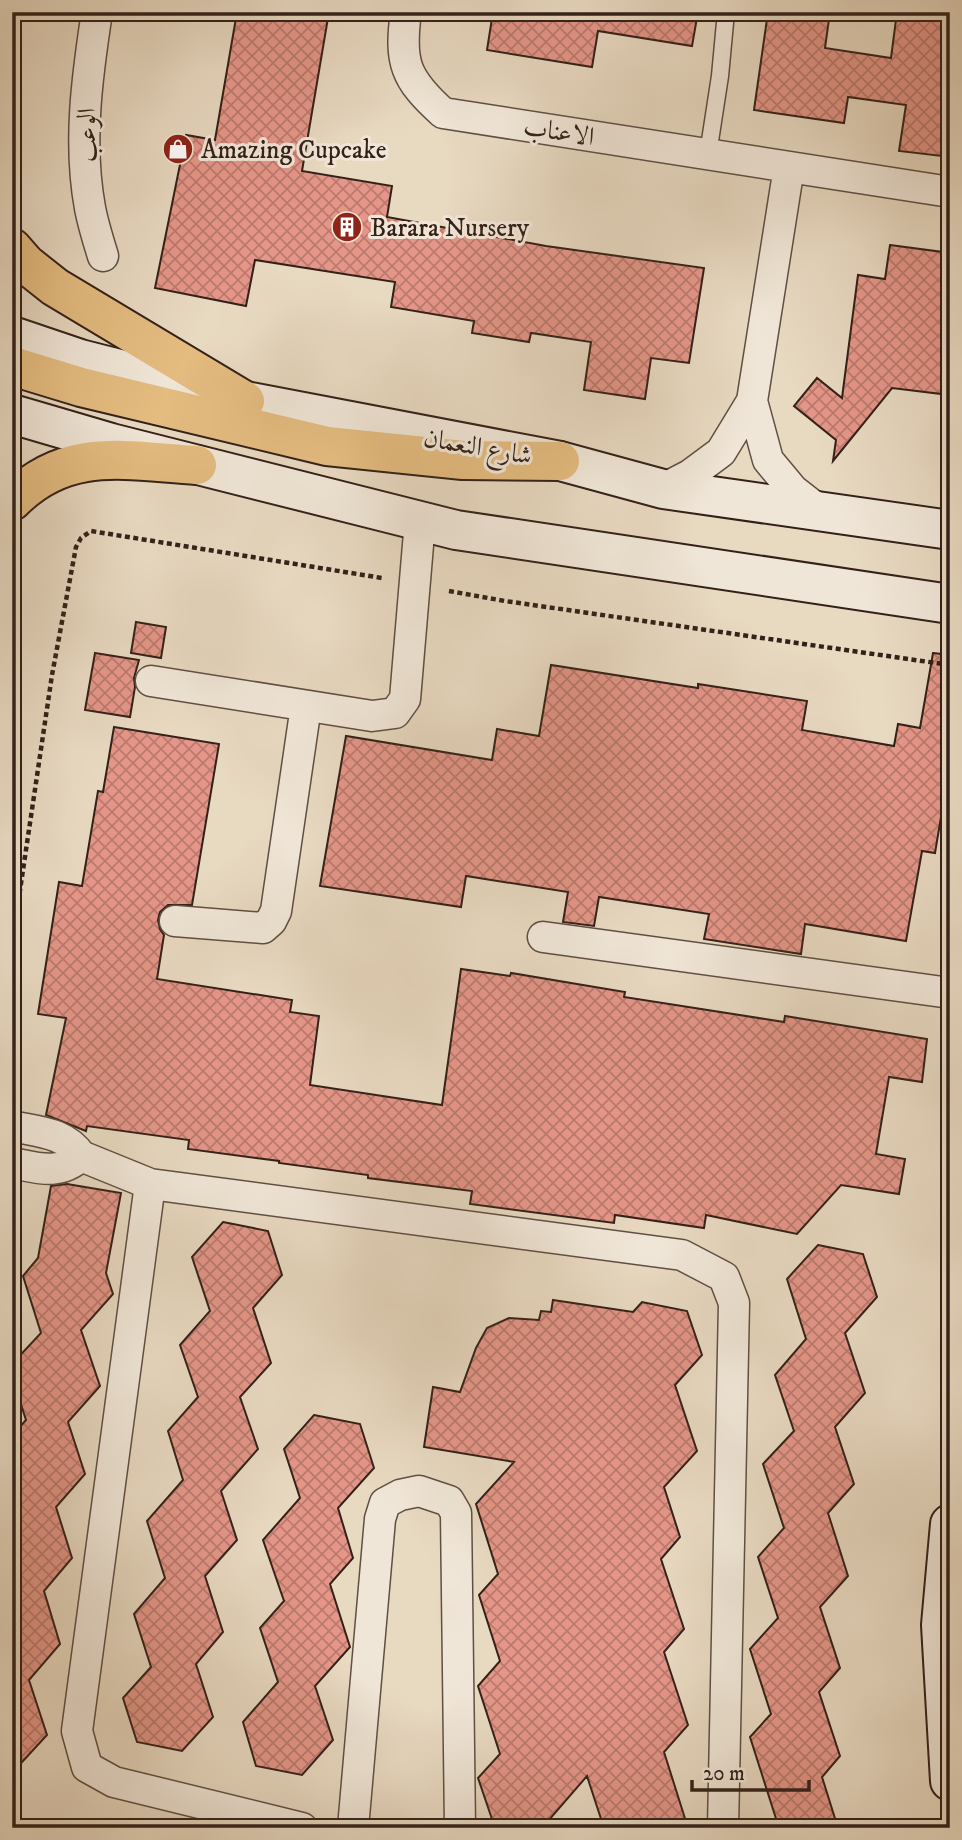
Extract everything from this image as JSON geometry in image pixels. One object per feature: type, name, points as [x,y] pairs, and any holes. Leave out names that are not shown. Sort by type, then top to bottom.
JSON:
[{"type":"main road","points":[[12,248],[26,264],[72,299],[244,401]]},
{"type":"main road","points":[[12,366],[81,387],[327,446],[463,460],[560,461]]},
{"type":"main road","points":[[12,501],[47,474],[74,463],[100,459],[197,465]]},
{"type":"street","name":"الوعب","points":[[97,12],[84,114],[84,162],[90,209],[103,256]]},
{"type":"street","name":"الاعناب","points":[[406,12],[402,45],[409,75],[428,100],[443,113],[950,192]]},
{"type":"street","points":[[663,489],[690,475],[721,452],[752,401],[789,167]]},
{"type":"street","name":"شارع النعمان","points":[[12,336],[80,359],[244,401],[560,461],[663,489],[950,530]]},
{"type":"street","points":[[752,401],[768,460],[793,490],[820,511]]},
{"type":"street","points":[[12,414],[197,465],[456,530],[950,604]]},
{"type":"street","points":[[151,681],[372,716],[395,713],[405,699],[420,521]]},
{"type":"street","points":[[175,921],[262,928],[271,921],[276,911],[306,706]]},
{"type":"street","points":[[543,937],[950,993]]},
{"type":"street","points":[[12,1126],[58,1136],[75,1147],[81,1156],[150,1184],[682,1255],[724,1277],[734,1303],[723,1828]]},
{"type":"street","points":[[12,1163],[51,1170],[73,1164],[81,1156]]},
{"type":"street","points":[[150,1184],[78,1731],[87,1767],[114,1782],[302,1828]]},
{"type":"street","points":[[352,1828],[380,1519],[385,1503],[400,1495],[419,1490],[449,1501],[456,1513],[460,1828]]},
{"type":"street","points":[[950,1524],[941,1625],[950,1781]]},
{"type":"lane","points":[[708,154],[726,12]]},
{"type":"path","points":[[12,944],[64,606],[76,547],[85,534],[92,531],[518,603],[950,665]]},
{"type":"building","points":[[237,12],[329,12],[302,171],[392,186],[387,217],[546,246],[704,268],[689,363],[651,358],[645,399],[584,390],[591,342],[531,333],[529,342],[472,333],[474,321],[391,307],[395,282],[255,260],[246,306],[155,288],[186,135],[215,140]]},
{"type":"building","points":[[493,12],[698,12],[692,46],[598,31],[592,67],[487,50]]},
{"type":"building","points":[[768,12],[830,12],[825,48],[891,58],[897,12],[950,12],[950,157],[899,151],[906,105],[848,97],[844,123],[754,110]]},
{"type":"building","points":[[890,245],[950,253],[950,395],[892,388],[833,461],[836,440],[794,406],[817,378],[842,398],[858,275],[885,279]]},
{"type":"building","points":[[136,622],[166,627],[161,658],[131,653]]},
{"type":"building","points":[[95,653],[139,660],[134,678],[130,717],[85,710]]},
{"type":"building","points":[[933,653],[950,655],[950,763],[935,853],[922,851],[906,941],[805,924],[801,954],[704,939],[709,914],[599,897],[594,926],[563,922],[568,892],[466,876],[461,907],[320,886],[346,736],[492,760],[497,729],[539,736],[551,665],[698,688],[698,684],[807,701],[802,730],[894,746],[898,724],[920,728]]},
{"type":"building","points":[[114,727],[219,744],[192,905],[168,905],[160,912],[158,920],[164,935],[157,979],[292,1000],[290,1012],[319,1016],[310,1085],[442,1105],[461,969],[510,976],[511,973],[625,992],[624,997],[784,1022],[785,1016],[927,1039],[922,1082],[889,1077],[876,1154],[905,1159],[899,1194],[841,1185],[797,1234],[706,1215],[704,1228],[615,1215],[614,1223],[470,1204],[472,1191],[368,1178],[368,1175],[188,1149],[189,1140],[87,1126],[86,1131],[46,1115],[66,1018],[38,1014],[59,882],[82,886],[98,791],[103,792]]},
{"type":"building","points":[[67,1184],[121,1193],[106,1273],[113,1294],[81,1330],[100,1386],[68,1422],[85,1474],[56,1507],[72,1558],[44,1591],[60,1644],[29,1680],[47,1735],[12,1773],[12,1436],[26,1420],[12,1377],[12,1364],[41,1333],[23,1276],[38,1258],[51,1186]]},
{"type":"building","points":[[223,1222],[268,1231],[282,1275],[253,1308],[271,1363],[240,1397],[258,1449],[221,1491],[237,1540],[205,1576],[223,1632],[196,1664],[213,1717],[182,1751],[137,1742],[123,1698],[151,1667],[134,1614],[165,1578],[147,1521],[183,1480],[168,1431],[198,1397],[180,1345],[210,1311],[192,1257]]},
{"type":"building","points":[[818,1245],[863,1254],[877,1297],[845,1333],[865,1393],[835,1427],[854,1484],[828,1513],[848,1576],[820,1607],[840,1668],[819,1692],[840,1756],[822,1777],[838,1828],[779,1828],[750,1737],[771,1714],[750,1649],[778,1618],[758,1557],[784,1528],[763,1464],[794,1431],[775,1375],[806,1339],[787,1279]]},
{"type":"building","points":[[553,1300],[633,1312],[642,1302],[687,1311],[702,1355],[675,1385],[697,1451],[664,1487],[680,1537],[661,1559],[684,1629],[664,1652],[688,1725],[664,1752],[688,1828],[604,1828],[587,1776],[542,1828],[518,1828],[493,1822],[478,1778],[500,1754],[478,1686],[500,1661],[479,1595],[498,1574],[476,1504],[514,1462],[424,1447],[433,1387],[460,1392],[476,1348],[487,1328],[509,1318],[539,1320],[541,1311],[551,1312]]},
{"type":"building","points":[[314,1415],[360,1424],[374,1468],[338,1508],[353,1558],[330,1584],[350,1647],[315,1686],[333,1740],[302,1775],[256,1766],[243,1722],[278,1682],[260,1628],[284,1601],[263,1540],[300,1498],[284,1449]]},
{"type":"place","name":"Amazing Cupcake","points":[[178,149]]},
{"type":"place","name":"Barara Nursery","points":[[347,227]]}]
